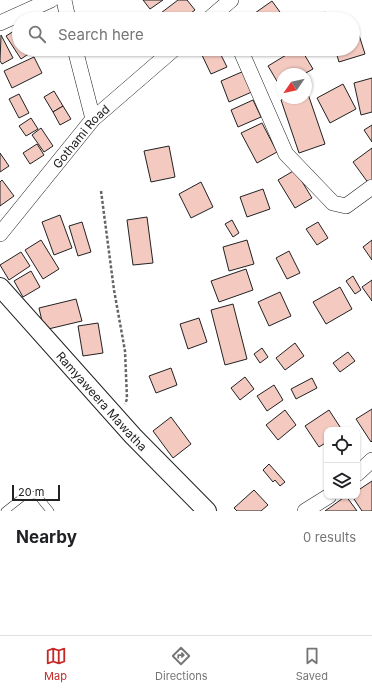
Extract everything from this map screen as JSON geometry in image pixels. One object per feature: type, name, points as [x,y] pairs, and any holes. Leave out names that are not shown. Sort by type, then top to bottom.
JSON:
[{"type":"street","points":[[24,12],[51,0]]},
{"type":"street","points":[[64,0],[67,12]]},
{"type":"street","points":[[220,12],[231,0]]},
{"type":"street","points":[[0,23],[12,18]]},
{"type":"street","points":[[77,56],[93,119]]},
{"type":"street","name":"Gothami Road","points":[[0,234],[93,119],[166,56]]},
{"type":"street","points":[[243,56],[286,154],[333,203],[346,206],[372,187]]},
{"type":"street","name":"Ramyaweera Mawatha","points":[[0,287],[133,436],[207,511]]},
{"type":"street","points":[[360,471],[372,460]]},
{"type":"street","points":[[305,511],[325,499]]},
{"type":"lane","points":[[5,511],[24,496],[37,495],[50,511]]},
{"type":"path","points":[[101,191],[114,290],[125,351],[128,400],[117,417]]},
{"type":"building","points":[[143,0],[163,0],[150,9]]},
{"type":"building","points":[[178,0],[187,0],[195,10],[192,12],[162,12]]},
{"type":"building","points":[[272,1],[280,12],[256,12]]},
{"type":"building","points":[[12,32],[12,45],[6,36]]},
{"type":"building","points":[[1,35],[13,58],[2,64],[0,61]]},
{"type":"building","points":[[360,38],[365,54],[360,56]]},
{"type":"building","points":[[202,56],[222,56],[227,67],[211,74]]},
{"type":"building","points":[[284,56],[305,56],[313,69],[276,68],[276,80],[268,66]]},
{"type":"building","points":[[337,56],[358,56],[339,62]]},
{"type":"building","points":[[34,57],[42,73],[12,88],[4,71]]},
{"type":"building","points":[[244,71],[254,91],[229,102],[221,81]]},
{"type":"building","points":[[372,78],[372,112],[361,115],[354,83]]},
{"type":"building","points":[[343,84],[356,109],[330,123],[317,98]]},
{"type":"building","points":[[54,91],[63,106],[53,112],[44,97]]},
{"type":"building","points":[[19,94],[29,113],[19,118],[9,99]]},
{"type":"building","points":[[253,100],[261,117],[238,127],[231,110]]},
{"type":"building","points":[[282,104],[311,104],[325,144],[299,153]]},
{"type":"building","points":[[63,106],[71,119],[60,125],[53,112]]},
{"type":"building","points":[[31,118],[38,129],[26,136],[19,126]]},
{"type":"building","points":[[262,123],[277,152],[257,163],[241,133]]},
{"type":"building","points":[[372,125],[372,142],[364,130]]},
{"type":"building","points":[[41,128],[53,146],[44,152],[32,135]]},
{"type":"building","points":[[37,144],[44,155],[30,164],[23,153]]},
{"type":"building","points":[[169,146],[175,177],[151,182],[144,151]]},
{"type":"building","points":[[372,148],[372,182],[369,184],[353,162]]},
{"type":"building","points":[[0,153],[9,166],[0,172]]},
{"type":"building","points":[[295,170],[312,198],[295,208],[278,180]]},
{"type":"building","points":[[2,180],[14,196],[0,206],[0,182]]},
{"type":"building","points":[[201,182],[213,207],[191,218],[179,194]]},
{"type":"building","points":[[263,189],[270,209],[247,217],[240,197]]},
{"type":"building","points":[[60,215],[72,248],[54,255],[42,222]]},
{"type":"building","points":[[147,217],[153,263],[133,265],[127,220]]},
{"type":"building","points":[[232,220],[239,233],[233,237],[225,224]]},
{"type":"building","points":[[82,222],[91,252],[78,256],[69,226]]},
{"type":"building","points":[[318,222],[328,238],[317,245],[306,229]]},
{"type":"building","points":[[41,240],[59,269],[43,279],[25,250]]},
{"type":"building","points":[[247,240],[254,264],[229,271],[223,247]]},
{"type":"building","points":[[372,240],[372,260],[363,247]]},
{"type":"building","points":[[289,251],[300,273],[287,279],[276,258]]},
{"type":"building","points":[[21,252],[30,266],[9,280],[0,265]]},
{"type":"building","points":[[246,269],[253,290],[219,302],[211,281]]},
{"type":"building","points":[[31,271],[40,287],[23,297],[14,281]]},
{"type":"building","points":[[353,276],[361,290],[355,294],[346,281]]},
{"type":"building","points":[[372,280],[372,301],[362,287]]},
{"type":"building","points":[[340,287],[352,309],[326,324],[313,302]]},
{"type":"building","points":[[280,292],[291,316],[269,326],[258,302]]},
{"type":"building","points":[[76,299],[82,321],[44,330],[39,308]]},
{"type":"building","points":[[233,304],[247,359],[225,365],[211,310]]},
{"type":"building","points":[[199,318],[207,342],[188,349],[180,324]]},
{"type":"building","points":[[98,323],[103,353],[83,356],[78,326]]},
{"type":"building","points":[[295,343],[304,356],[285,370],[276,358]]},
{"type":"building","points":[[262,348],[268,357],[260,363],[254,354]]},
{"type":"building","points":[[348,352],[355,361],[340,372],[333,363]]},
{"type":"building","points":[[171,368],[177,385],[156,393],[149,376]]},
{"type":"building","points":[[245,377],[254,389],[240,400],[231,388]]},
{"type":"building","points":[[312,378],[317,388],[296,399],[291,389]]},
{"type":"building","points":[[274,385],[283,400],[267,411],[257,396]]},
{"type":"building","points":[[372,409],[372,441],[371,442],[356,419]]},
{"type":"building","points":[[285,410],[296,425],[278,440],[266,425]]},
{"type":"building","points":[[329,410],[340,427],[324,427],[324,444],[319,447],[305,426]]},
{"type":"building","points":[[171,417],[191,444],[173,458],[153,431]]},
{"type":"building","points":[[269,464],[285,482],[280,486],[275,480],[273,482],[263,470]]},
{"type":"building","points":[[372,481],[372,511],[362,511],[354,499],[360,499],[360,489]]},
{"type":"building","points":[[254,490],[268,505],[261,511],[237,511],[234,508]]},
{"type":"building","points":[[342,499],[348,499],[357,511],[325,511]]}]
